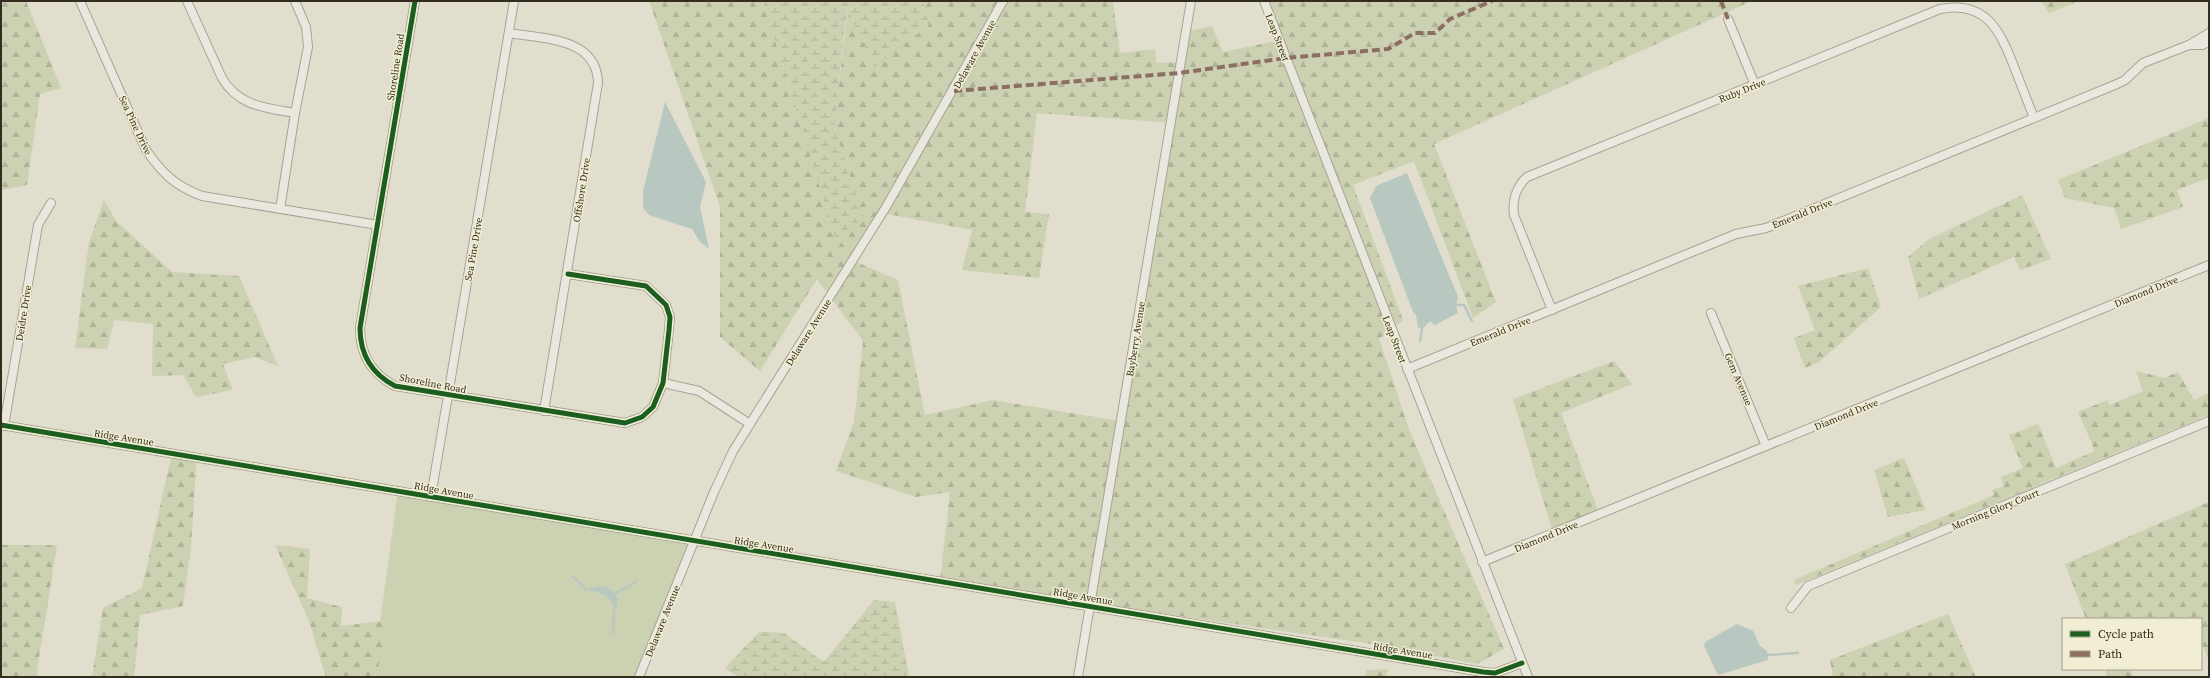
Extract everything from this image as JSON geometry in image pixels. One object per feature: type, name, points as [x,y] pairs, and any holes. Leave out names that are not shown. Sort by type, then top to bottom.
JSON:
[{"type":"street","name":"Sea Pine Drive","points":[[80,1],[146,150],[159,169],[178,184],[202,196],[378,225]]},
{"type":"street","points":[[187,1],[222,78],[230,90],[242,100],[256,106],[295,113]]},
{"type":"street","points":[[280,209],[308,42],[306,27],[295,1]]},
{"type":"street","name":"Shoreline Road","points":[[415,1],[360,328],[361,343],[365,356],[377,374],[395,386],[448,396],[625,423],[634,421],[653,407],[663,382],[670,318],[666,305],[646,286],[568,274]]},
{"type":"street","name":"Sea Pine Drive","points":[[431,497],[514,1]]},
{"type":"street","name":"Delaware Avenue","points":[[639,677],[724,470],[750,424],[886,207],[1003,1]]},
{"type":"street","name":"Bayberry Avenue","points":[[1078,677],[1191,1]]},
{"type":"street","name":"Leap Street","points":[[1264,1],[1528,677]]},
{"type":"street","name":"Ruby Drive","points":[[1552,310],[1514,215],[1514,198],[1524,180],[1535,172],[1755,85],[1940,9],[1960,6],[1980,12],[1995,25],[2034,118]]},
{"type":"street","points":[[1728,19],[1755,85]]},
{"type":"street","name":"Offshore Drive","points":[[509,33],[575,45],[592,58],[598,74],[568,274],[544,411]]},
{"type":"street","name":"Emerald Drive","points":[[1407,369],[1736,234],[1766,228],[2122,82],[2141,64],[2189,45],[2209,34]]},
{"type":"street","name":"Emerald Drive","points":[[2189,45],[2202,45],[2209,42]]},
{"type":"street","name":"Deidre Drive","points":[[3,426],[38,225],[51,203]]},
{"type":"street","name":"Diamond Drive","points":[[1482,562],[2209,265]]},
{"type":"street","name":"Gem Avenue","points":[[1711,312],[1766,446]]},
{"type":"street","points":[[663,382],[699,391],[750,424]]},
{"type":"street","name":"Morning Glory Court","points":[[1791,608],[1808,586],[2209,421]]},
{"type":"street","name":"Ridge Avenue","points":[[3,426],[1483,672],[1495,673],[1522,663]]},
{"type":"green space","points":[[1,1],[26,1],[61,88],[40,94],[27,185],[1,190]]},
{"type":"green space","points":[[649,1],[763,1],[838,246],[862,216],[834,126],[848,7],[924,4],[909,1],[1113,1],[1120,53],[1155,49],[1156,63],[1184,62],[1185,32],[1212,26],[1223,52],[1281,40],[1266,1],[1752,1],[1434,144],[1496,302],[1473,318],[1414,161],[1353,185],[1403,320],[1379,339],[1410,432],[1504,649],[1477,664],[1372,644],[940,581],[950,492],[916,497],[836,471],[854,422],[863,341],[817,279],[760,371],[720,337],[720,207]],"holes":[[[1037,113],[1174,123],[1124,422],[993,400],[925,415],[898,280],[854,261],[882,213],[972,230],[962,270],[1039,278],[1049,214],[1025,212]]]},
{"type":"green space","points":[[763,1],[909,1],[924,4],[929,25],[875,67],[847,8],[834,126],[863,216],[838,247]]},
{"type":"green space","points":[[2041,1],[2079,1],[2049,13]]},
{"type":"green space","points":[[2209,118],[2209,178],[2177,190],[2183,207],[2121,229],[2114,208],[2065,198],[2058,180]]},
{"type":"green space","points":[[2022,195],[2051,259],[2020,270],[2014,257],[1919,299],[1908,257],[1929,239]]},
{"type":"green space","points":[[104,200],[116,221],[172,272],[239,276],[278,366],[255,357],[223,364],[233,390],[196,397],[183,375],[152,376],[153,324],[114,320],[107,349],[75,348],[89,242]]},
{"type":"green space","points":[[1868,268],[1881,307],[1819,362],[1805,368],[1794,338],[1815,330],[1798,286]]},
{"type":"green space","points":[[1614,361],[1632,384],[1561,413],[1600,515],[1553,533],[1513,399]]},
{"type":"green space","points":[[2136,371],[2164,378],[2178,372],[2194,400],[2209,393],[2209,415],[1796,585],[1794,580],[1994,495],[1992,490],[2004,486],[2001,477],[2023,468],[2009,435],[2038,424],[2056,468],[2095,451],[2078,412],[2107,400],[2110,405],[2143,391]]},
{"type":"green space","points":[[172,453],[197,453],[191,547],[183,606],[140,615],[134,677],[92,677],[103,608],[142,588]]},
{"type":"green space","points":[[1904,458],[1926,510],[1888,517],[1874,470]]},
{"type":"green space","points":[[398,490],[694,542],[638,677],[326,677],[314,638],[379,630]]},
{"type":"green space","points":[[2209,502],[2209,662],[2202,644],[2202,618],[2086,618],[2065,564]]},
{"type":"green space","points":[[1,545],[57,545],[36,677],[1,677]]},
{"type":"green space","points":[[275,545],[310,549],[307,598],[342,607],[341,626],[389,620],[376,677],[326,677],[309,621]]},
{"type":"green space","points":[[874,600],[895,602],[909,677],[738,677],[725,668],[759,632],[784,633],[824,662]]},
{"type":"green space","points":[[1948,614],[1976,677],[1833,677],[1830,660]]},
{"type":"green space","points":[[1388,669],[1386,677],[1365,677],[1367,670]]},
{"type":"green space","points":[[2105,670],[2131,670],[2133,677],[2108,677]]},
{"type":"shaded area","points":[[665,102],[706,182],[700,207],[709,249],[700,242],[692,229],[649,215],[643,208],[643,191]]},
{"type":"shaded area","points":[[1407,173],[1458,297],[1456,305],[1458,313],[1435,325],[1430,321],[1422,329],[1418,327],[1416,315],[1413,312],[1370,198],[1376,186]]},
{"type":"shaded area","points":[[603,586],[612,590],[616,596],[617,603],[614,613],[612,602],[606,596],[586,589]]},
{"type":"shaded area","points":[[1737,624],[1753,631],[1760,646],[1767,651],[1768,660],[1718,675],[1704,646],[1705,642]]},
{"type":"waterway","points":[[1456,305],[1464,305],[1472,321]]},
{"type":"waterway","points":[[1420,341],[1422,329]]},
{"type":"waterway","points":[[573,577],[586,589]]},
{"type":"waterway","points":[[616,593],[636,582]]},
{"type":"waterway","points":[[613,633],[614,613]]},
{"type":"waterway","points":[[1767,655],[1798,653]]},
{"type":"marked path","points":[[954,91],[1179,73],[1286,58],[1388,49],[1415,33],[1435,33],[1450,19],[1492,1]]},
{"type":"marked path","points":[[1721,1],[1728,19]]},
{"type":"cycle path","points":[[415,1],[360,328],[362,346],[365,355],[380,376],[395,386],[625,423],[642,417],[653,407],[663,383],[670,317],[666,305],[646,286],[568,274]]},
{"type":"cycle path","points":[[1,425],[1483,672],[1495,673],[1522,663]]}]
